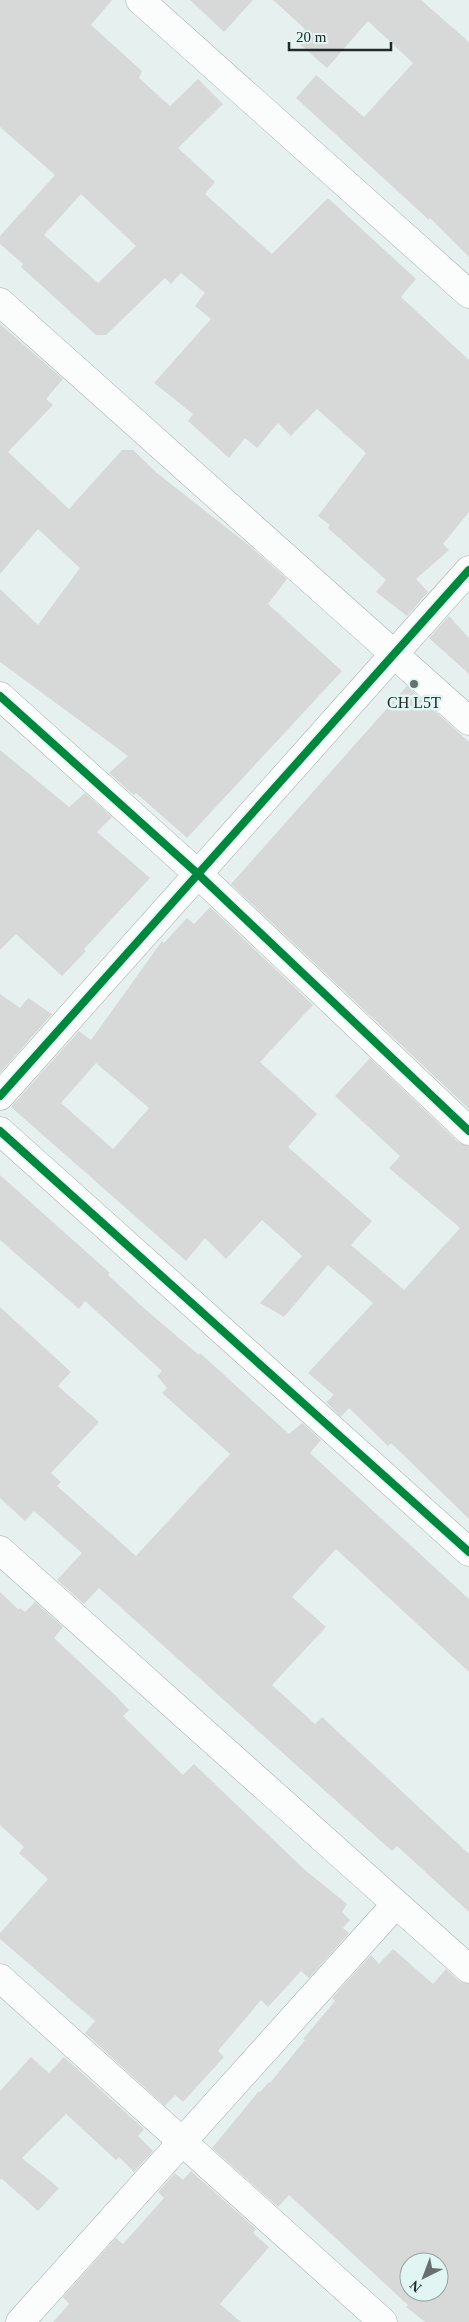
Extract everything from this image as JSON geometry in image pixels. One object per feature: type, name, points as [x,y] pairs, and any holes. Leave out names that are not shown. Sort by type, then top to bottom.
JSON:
[{"type":"street","points":[[140,0],[469,294]]},
{"type":"street","points":[[0,302],[469,721]]},
{"type":"street","points":[[0,1096],[469,570]]},
{"type":"street","points":[[0,696],[198,874],[469,1131]]},
{"type":"street","points":[[0,1131],[469,1552]]},
{"type":"street","points":[[0,1550],[469,1969]]},
{"type":"street","points":[[20,2322],[396,1904]]},
{"type":"street","points":[[0,1978],[383,2322]]},
{"type":"building","points":[[0,0],[112,0],[91,25],[142,71],[139,78],[170,106],[198,79],[223,104],[178,148],[215,182],[205,194],[272,254],[328,198],[416,279],[401,297],[469,360],[469,512],[443,544],[449,550],[416,579],[428,592],[407,616],[376,592],[386,580],[328,528],[330,525],[318,516],[366,453],[317,409],[291,436],[278,423],[257,448],[245,438],[229,458],[188,421],[193,414],[154,383],[211,319],[195,306],[205,293],[181,273],[171,284],[165,278],[106,335],[96,335],[21,267],[23,264],[0,244],[0,236],[55,175],[0,127]],"holes":[[[81,194],[136,246],[98,283],[44,235]]]},
{"type":"building","points":[[190,0],[253,0],[224,32]]},
{"type":"building","points":[[273,0],[421,0],[469,42],[469,257],[430,218],[429,220],[296,98],[316,75],[364,117],[413,63],[368,21],[327,68],[295,40],[305,29]]},
{"type":"building","points":[[0,324],[63,379],[46,399],[53,405],[8,452],[69,509],[122,450],[133,450],[157,473],[251,547],[287,579],[268,604],[342,671],[187,838],[136,793],[134,795],[109,773],[128,756],[0,662],[0,589],[38,625],[80,568],[38,529],[0,574]]},
{"type":"building","points":[[449,616],[469,638],[469,674],[429,638]]},
{"type":"building","points":[[407,686],[469,742],[469,1109],[231,884]]},
{"type":"building","points":[[0,750],[69,807],[85,793],[112,817],[97,832],[150,878],[84,949],[86,951],[62,976],[16,934],[0,950]]},
{"type":"building","points":[[210,907],[313,1005],[260,1062],[317,1114],[288,1147],[372,1221],[351,1245],[404,1290],[460,1228],[389,1168],[400,1156],[335,1096],[370,1058],[458,1142],[469,1146],[469,1519],[391,1443],[388,1446],[349,1408],[341,1417],[326,1402],[334,1395],[308,1373],[373,1303],[328,1265],[284,1317],[260,1303],[302,1256],[262,1220],[226,1259],[205,1238],[186,1261],[11,1107],[79,1031],[91,1040],[162,941],[164,943],[187,918],[194,924]],"holes":[[[96,1063],[149,1108],[113,1149],[61,1103]]]},
{"type":"building","points":[[0,994],[20,1008],[28,998],[52,1014],[0,1073]]},
{"type":"building","points":[[0,1175],[110,1273],[108,1275],[146,1310],[199,1355],[200,1353],[289,1434],[302,1423],[321,1440],[310,1453],[469,1599],[469,1672],[336,1549],[292,1597],[326,1627],[272,1685],[315,1724],[322,1717],[469,1854],[469,1912],[397,1846],[392,1851],[99,1588],[84,1604],[57,1580],[82,1553],[34,1511],[25,1521],[0,1498],[0,1307],[71,1372],[58,1386],[99,1422],[51,1473],[61,1482],[57,1486],[136,1556],[230,1454],[162,1393],[167,1388],[157,1376],[162,1371],[85,1301],[79,1309],[0,1240]]},
{"type":"building","points":[[0,1592],[19,1610],[20,1608],[25,1612],[35,1602],[63,1627],[54,1638],[116,1696],[129,1710],[123,1716],[183,1775],[194,1764],[305,1870],[347,1904],[342,1912],[350,1920],[343,1928],[349,1933],[309,1978],[301,1971],[268,2007],[261,2000],[218,2051],[224,2057],[183,2102],[175,2095],[165,2106],[85,2033],[95,2021],[0,1939],[0,1933],[48,1879],[19,1853],[24,1847],[0,1825]]},
{"type":"building","points":[[393,1949],[433,1984],[446,1969],[459,1981],[469,1984],[469,2322],[425,2322],[406,2307],[408,2305],[405,2302],[449,2302],[449,2252],[399,2252],[399,2297],[289,2195],[278,2207],[212,2148],[259,2091],[270,2083],[335,2001],[332,1998],[371,1955],[379,1964]]},
{"type":"building","points":[[31,2057],[49,2073],[64,2057],[144,2129],[138,2136],[153,2151],[134,2172],[119,2157],[116,2160],[66,2114],[22,2158],[59,2188],[38,2211],[2,2179],[0,2180],[0,2091]]},
{"type":"building","points":[[191,2171],[256,2229],[253,2233],[269,2247],[220,2304],[241,2322],[53,2322],[69,2304],[63,2297],[116,2238],[123,2244],[164,2198],[158,2192],[175,2173],[183,2180]]},
{"type":"cycle path","points":[[0,1096],[469,570]]},
{"type":"cycle path","points":[[0,696],[198,874],[469,1131]]},
{"type":"cycle path","points":[[0,1131],[469,1552]]},
{"type":"place","name":"CH L5T","points":[[414,684]]}]
